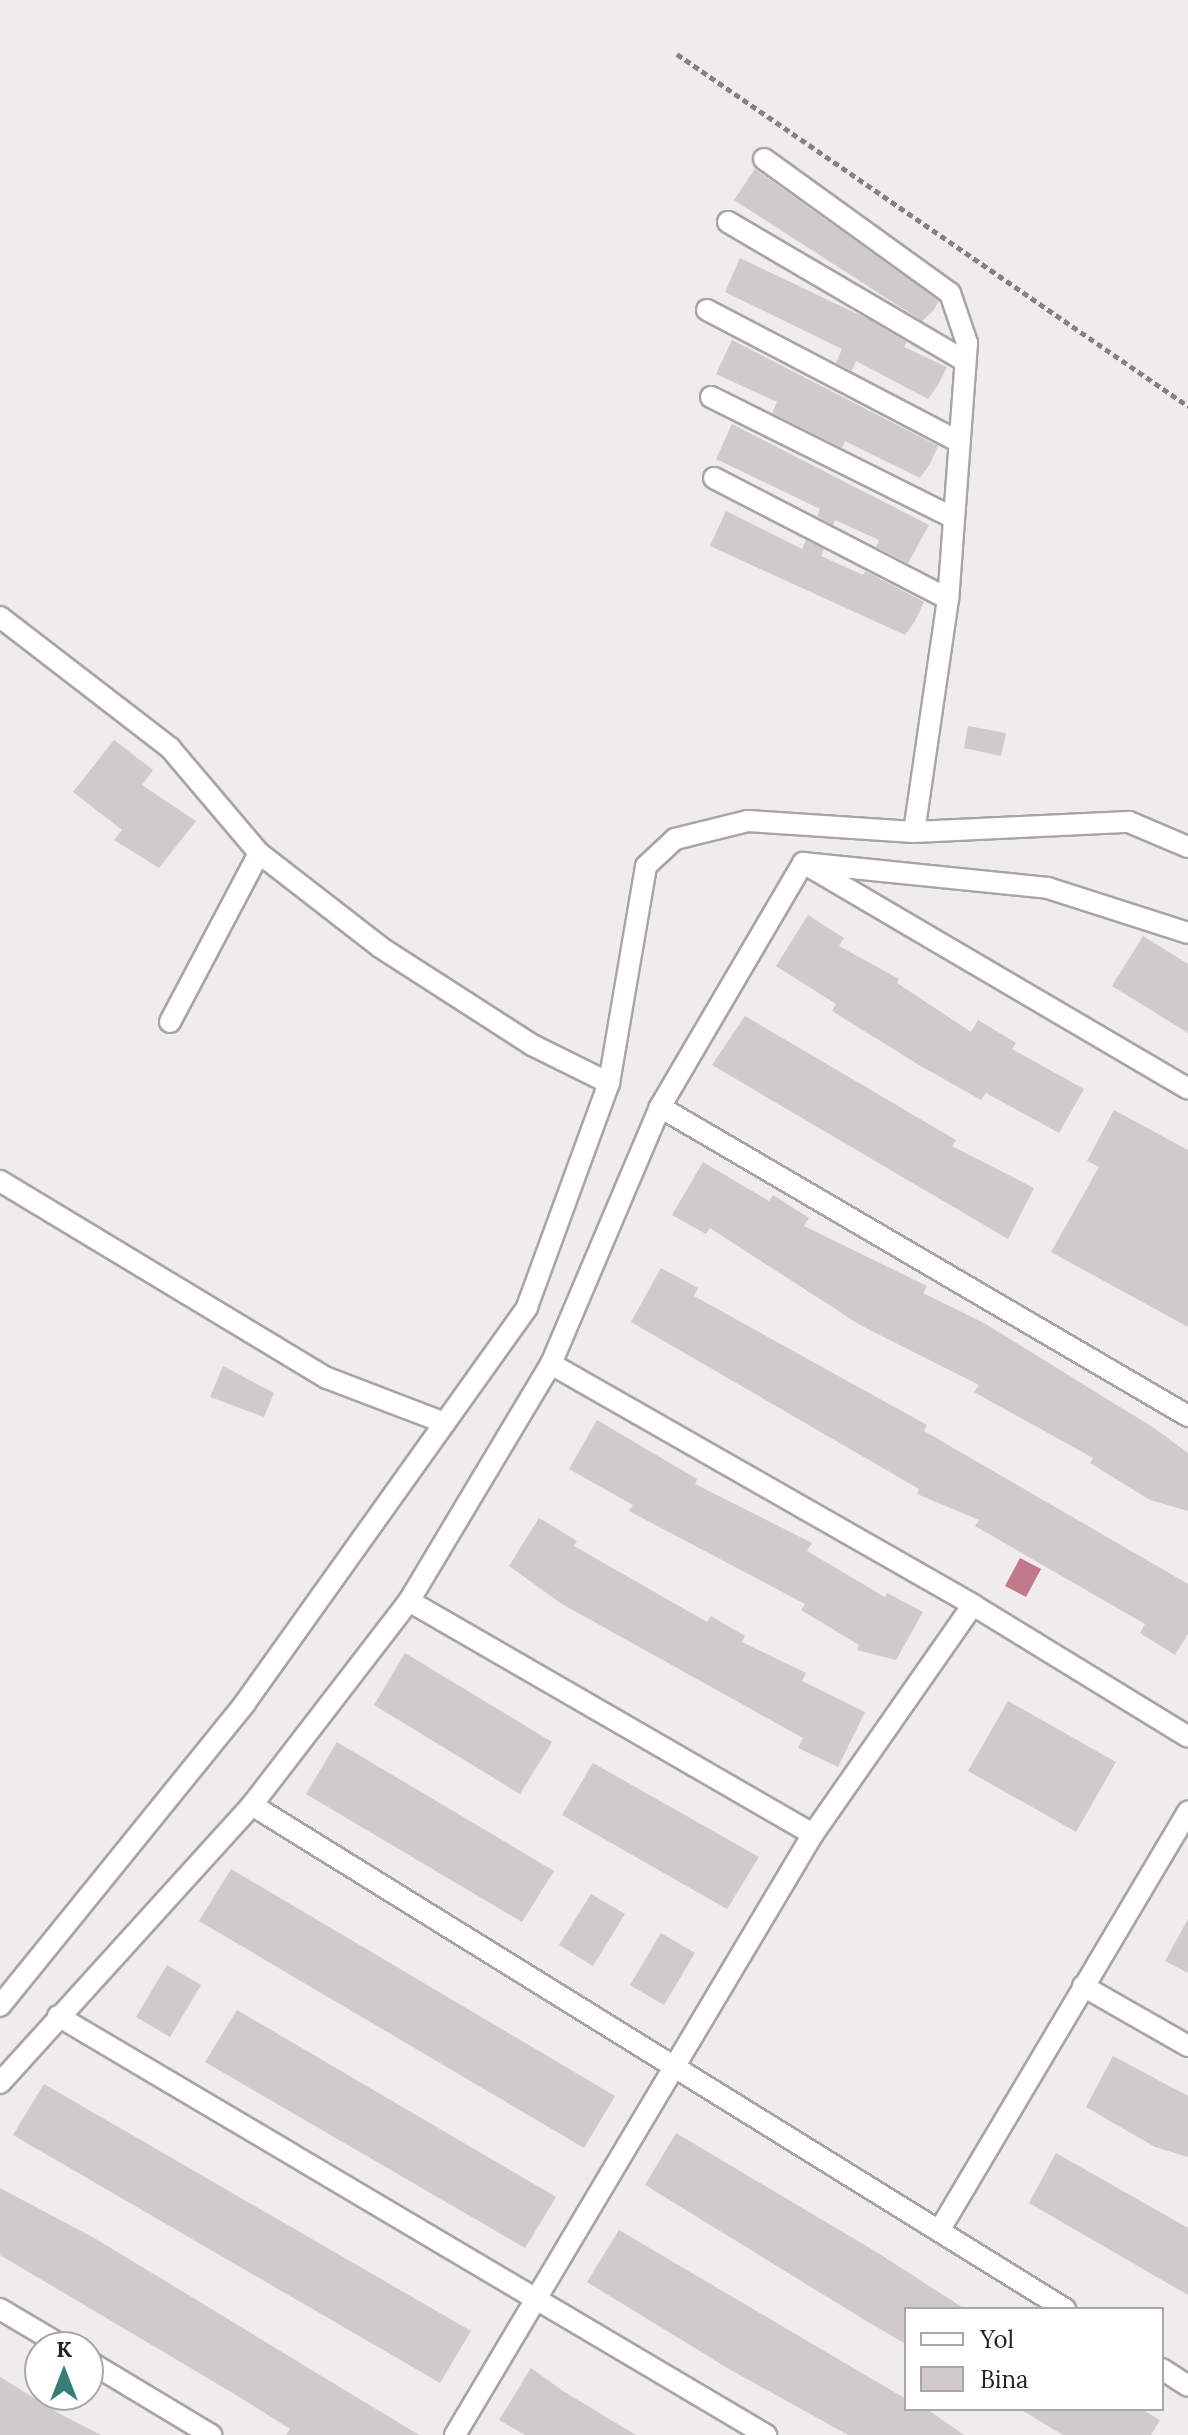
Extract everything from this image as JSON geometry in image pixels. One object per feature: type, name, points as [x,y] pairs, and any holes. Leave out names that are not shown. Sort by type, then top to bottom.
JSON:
[{"type":"street","points":[[764,159],[950,293],[967,343],[948,599],[914,832]]},
{"type":"street","points":[[728,222],[965,361]]},
{"type":"street","points":[[707,310],[959,442]]},
{"type":"street","points":[[711,397],[954,518]]},
{"type":"street","points":[[714,478],[948,599]]},
{"type":"street","points":[[0,617],[170,748],[259,853],[380,947],[472,1008],[609,1083]]},
{"type":"street","points":[[0,2006],[245,1703],[527,1307],[609,1083],[646,866],[675,839],[748,821],[914,832],[1129,822],[1188,847]]},
{"type":"street","points":[[170,1022],[259,853]]},
{"type":"street","points":[[803,863],[1048,888],[1188,933]]},
{"type":"street","points":[[803,863],[1188,1089]]},
{"type":"street","points":[[0,2083],[252,1805],[409,1601],[551,1364],[660,1107],[803,863]]},
{"type":"street","points":[[660,1107],[1188,1416]]},
{"type":"street","points":[[0,1181],[327,1378],[445,1423]]},
{"type":"street","points":[[551,1364],[973,1605],[1188,1737]]},
{"type":"street","points":[[409,1601],[813,1834]]},
{"type":"street","points":[[455,2435],[813,1834],[973,1605]]},
{"type":"street","points":[[252,1805],[1062,2307]]},
{"type":"street","points":[[939,2231],[1188,1811]]},
{"type":"street","points":[[1083,1986],[1188,2046]]},
{"type":"street","points":[[58,2016],[766,2435]]},
{"type":"street","points":[[0,2309],[37,2331]]},
{"type":"street","points":[[1164,2370],[1188,2386]]},
{"type":"street","points":[[104,2371],[211,2435]]},
{"type":"path","points":[[677,54],[1188,406]]},
{"type":"shaded area","points":[[1020,1558],[1041,1569],[1026,1597],[1005,1586]]},
{"type":"building","points":[[755,169],[939,301],[933,311],[922,321],[734,200]]},
{"type":"building","points":[[740,258],[868,319],[907,342],[904,347],[947,367],[938,385],[928,399],[856,361],[852,371],[836,363],[842,349],[725,292]]},
{"type":"building","points":[[732,340],[938,446],[930,464],[920,478],[845,441],[842,448],[772,413],[777,402],[716,374]]},
{"type":"building","points":[[732,424],[929,525],[908,563],[876,547],[879,540],[835,520],[833,525],[817,516],[820,509],[716,459]]},
{"type":"building","points":[[726,511],[802,549],[806,540],[824,549],[821,556],[863,575],[865,571],[924,602],[915,621],[905,635],[710,546]]},
{"type":"building","points":[[968,726],[1006,733],[1001,756],[964,748]]},
{"type":"building","points":[[114,740],[153,770],[142,785],[196,821],[159,868],[114,840],[122,830],[73,792]]},
{"type":"building","points":[[808,915],[844,938],[839,946],[899,979],[897,983],[971,1032],[978,1020],[1016,1043],[1012,1049],[1084,1089],[1059,1133],[986,1093],[981,1100],[919,1065],[832,1011],[836,1004],[776,966]]},
{"type":"building","points":[[1143,936],[1188,964],[1188,1033],[1112,986]]},
{"type":"building","points":[[745,1016],[956,1140],[952,1146],[1034,1188],[1008,1239],[712,1065]]},
{"type":"building","points":[[1114,1110],[1188,1150],[1188,1327],[1051,1252],[1099,1167],[1087,1161]]},
{"type":"building","points":[[703,1162],[769,1201],[773,1195],[809,1218],[804,1226],[927,1286],[923,1293],[984,1323],[1154,1428],[1188,1453],[1188,1511],[1150,1500],[1090,1463],[1093,1458],[974,1392],[979,1385],[860,1325],[710,1228],[706,1234],[672,1215]]},
{"type":"building","points":[[661,1268],[698,1288],[694,1296],[927,1425],[924,1431],[1188,1584],[1188,1634],[1175,1655],[1140,1633],[1145,1624],[975,1526],[979,1520],[917,1494],[919,1489],[631,1322]]},
{"type":"building","points":[[223,1366],[274,1393],[264,1417],[210,1397]]},
{"type":"building","points":[[597,1420],[697,1479],[695,1484],[812,1543],[807,1551],[885,1597],[887,1593],[923,1612],[896,1660],[857,1650],[859,1645],[801,1610],[805,1604],[629,1511],[633,1505],[569,1469]]},
{"type":"building","points":[[539,1518],[577,1541],[574,1546],[707,1622],[711,1616],[745,1636],[742,1642],[806,1673],[802,1681],[865,1712],[838,1767],[798,1748],[803,1738],[562,1604],[509,1566]]},
{"type":"building","points":[[405,1653],[552,1742],[520,1794],[374,1705]]},
{"type":"building","points":[[1008,1701],[1116,1762],[1076,1832],[968,1771]]},
{"type":"building","points":[[337,1742],[554,1871],[522,1922],[306,1794]]},
{"type":"building","points":[[593,1763],[759,1857],[727,1909],[562,1815]]},
{"type":"building","points":[[231,1869],[615,2096],[584,2148],[199,1921]]},
{"type":"building","points":[[591,1894],[625,1914],[593,1966],[559,1945]]},
{"type":"building","points":[[1188,1919],[1188,1973],[1165,1961]]},
{"type":"building","points":[[661,1933],[695,1953],[664,2005],[630,1985]]},
{"type":"building","points":[[167,1965],[201,1985],[170,2037],[136,2017]]},
{"type":"building","points":[[237,2010],[556,2197],[525,2248],[205,2062]]},
{"type":"building","points":[[1113,2056],[1188,2096],[1188,2157],[1155,2147],[1086,2107]]},
{"type":"building","points":[[44,2084],[471,2331],[440,2383],[13,2135]]},
{"type":"building","points":[[676,2133],[878,2253],[962,2307],[904,2307],[904,2343],[645,2185]]},
{"type":"building","points":[[1056,2153],[1188,2228],[1188,2295],[1029,2203]]},
{"type":"building","points":[[0,2188],[96,2239],[419,2435],[286,2435],[290,2429],[236,2395],[0,2255]]},
{"type":"building","points":[[619,2230],[904,2398],[904,2411],[930,2411],[964,2435],[848,2435],[729,2369],[587,2282]]},
{"type":"building","points":[[531,2368],[636,2435],[525,2435],[499,2420]]},
{"type":"building","points":[[0,2377],[24,2392],[24,2411],[55,2411],[101,2435],[0,2435]]},
{"type":"building","points":[[1023,2411],[1144,2411],[1160,2420],[1151,2435],[1063,2435]]}]
